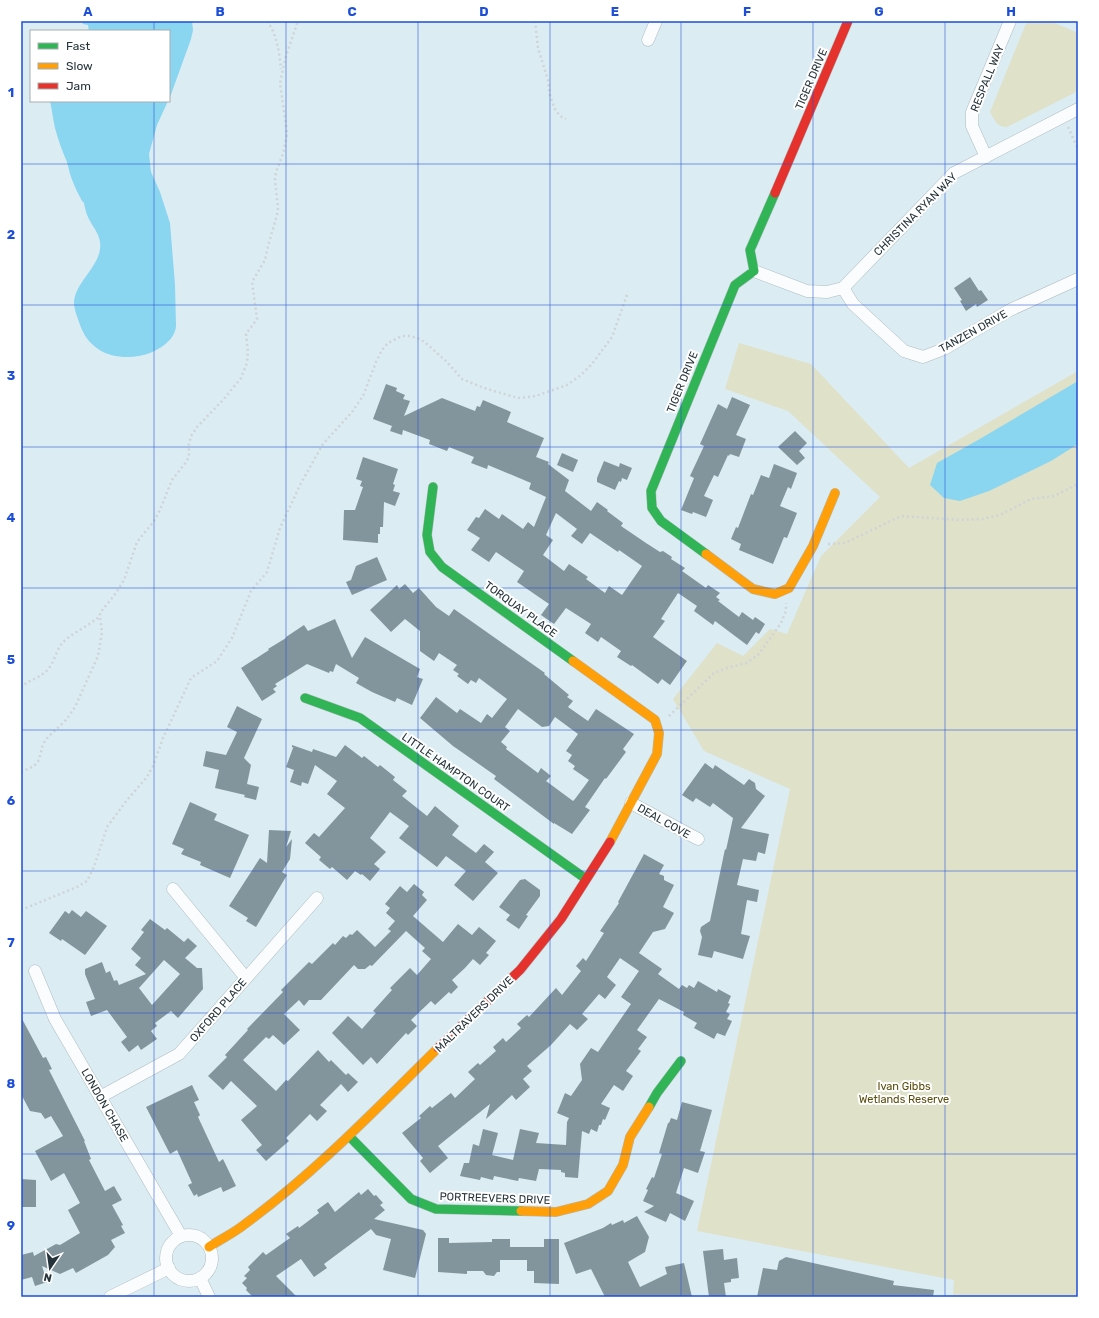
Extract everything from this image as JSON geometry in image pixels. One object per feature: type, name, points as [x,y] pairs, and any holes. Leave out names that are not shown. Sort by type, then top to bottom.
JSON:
[{"type":"street","points":[[648,40],[656,21]]},
{"type":"street","name":"TIGER DRIVE","points":[[789,588],[775,594],[753,589],[661,521],[652,508],[651,491],[735,284],[754,271],[750,250],[848,21]]},
{"type":"street","name":"RESPALL WAY","points":[[986,157],[972,126],[972,112],[1010,21]]},
{"type":"street","name":"CHRISTINA RYAN WAY","points":[[842,288],[954,173],[1078,109]]},
{"type":"street","points":[[754,271],[807,291],[827,292],[842,288]]},
{"type":"street","name":"TANZEN DRIVE","points":[[842,288],[853,304],[904,351],[923,357],[944,349],[1010,310],[1078,279]]},
{"type":"street","name":"TORQUAY PLACE","points":[[433,487],[427,535],[430,552],[442,567],[655,720]]},
{"type":"street","points":[[789,588],[813,546],[835,493]]},
{"type":"street","name":"LITTLE HAMPTON COURT","points":[[305,698],[360,718],[586,879]]},
{"type":"street","name":"MALTRAVERS DRIVE","points":[[209,1247],[244,1225],[278,1199],[349,1136],[450,1036],[520,970],[561,919],[608,846],[657,754],[659,733],[655,720]]},
{"type":"street","name":"DEAL COVE","points":[[631,803],[698,839]]},
{"type":"street","points":[[173,889],[246,978]]},
{"type":"street","name":"OXFORD PLACE","points":[[100,1097],[179,1054],[317,898]]},
{"type":"street","name":"LONDON CHASE","points":[[35,971],[55,1019],[181,1236]]},
{"type":"street","name":"PORTREEVERS DRIVE","points":[[349,1136],[411,1199],[436,1209],[556,1212],[588,1204],[608,1191],[623,1165],[630,1137],[657,1093],[680,1061]]},
{"type":"street","points":[[192,1235],[202,1239],[209,1247],[212,1258],[209,1270],[200,1278],[192,1281],[182,1280],[174,1276],[166,1259],[167,1250],[172,1242],[181,1236],[192,1235]]},
{"type":"street","points":[[110,1297],[169,1268]]},
{"type":"street","points":[[200,1278],[210,1297]]},
{"type":"path","points":[[267,21],[278,46],[282,71]]},
{"type":"path","points":[[21,772],[34,766],[39,760],[43,744],[48,737],[66,720],[96,661],[101,644],[102,632],[100,612],[116,593],[124,580],[137,542],[154,521],[172,480],[187,461],[191,436],[200,423],[241,378],[247,363],[248,352],[246,334],[256,320],[252,282],[265,260],[278,208],[275,180],[276,172],[283,154],[286,135],[280,84],[282,71],[298,21]]},
{"type":"path","points":[[534,21],[538,48],[548,80],[550,96],[555,109],[560,116],[566,119]]},
{"type":"path","points":[[1063,117],[1078,148]]},
{"type":"path","points":[[21,910],[77,887],[87,881],[94,868],[107,827],[127,800],[147,777],[153,766],[163,738],[191,678],[217,661],[232,638],[252,591],[267,572],[280,528],[301,483],[323,444],[352,412],[363,396],[376,362],[382,350],[388,343],[402,336],[410,336],[420,339],[447,362],[462,379],[484,388],[518,398],[536,396],[567,385],[581,375],[592,364],[612,337],[628,292]]},
{"type":"path","points":[[813,546],[845,543],[902,516],[932,519],[982,519],[1000,515],[1031,498],[1054,496],[1078,484]]},
{"type":"path","points":[[655,720],[666,718],[714,673],[747,663],[759,654],[781,623],[786,611],[789,588]]},
{"type":"path","points":[[21,688],[27,682],[45,673],[51,666],[63,642],[100,617]]},
{"type":"green space","points":[[1027,21],[1050,21],[1078,33],[1078,91],[1007,127],[1003,127],[996,122],[990,112]]},
{"type":"green space","name":"Ivan Gibbs Wetlands Reserve","points":[[739,343],[811,364],[909,468],[1078,371],[1078,1297],[953,1297],[954,1280],[697,1231],[790,789],[704,751],[673,699],[717,643],[743,656],[770,629],[787,634],[821,556],[880,497],[788,411],[725,389]]},
{"type":"water","points":[[82,21],[192,21],[193,30],[191,39],[170,97],[170,30],[89,30],[88,25],[83,24]]},
{"type":"water","points":[[50,102],[168,102],[157,125],[149,154],[151,172],[160,192],[170,223],[175,285],[176,326],[170,339],[150,353],[130,357],[110,355],[94,346],[84,334],[74,307],[74,302],[79,287],[94,265],[100,250],[100,242],[97,233],[87,215],[84,203],[81,200],[71,177],[55,128]]},
{"type":"water","points":[[1078,381],[1078,444],[1051,461],[989,491],[960,501],[944,498],[930,485],[937,463]]},
{"type":"building","points":[[970,277],[979,291],[981,290],[988,300],[977,307],[976,304],[966,311],[960,301],[962,300],[954,288]]},
{"type":"building","points":[[386,384],[397,388],[396,391],[405,395],[403,399],[410,401],[404,416],[442,398],[475,411],[477,406],[480,407],[483,400],[511,412],[507,422],[544,438],[536,457],[549,462],[548,464],[569,480],[565,491],[591,511],[597,502],[623,523],[621,526],[660,552],[663,551],[672,557],[671,559],[685,568],[682,571],[706,588],[708,585],[720,593],[716,597],[720,600],[718,601],[739,617],[742,612],[753,620],[755,617],[765,624],[759,634],[756,632],[747,645],[715,621],[713,625],[694,611],[697,606],[678,593],[661,619],[665,621],[653,637],[687,661],[670,685],[662,679],[658,684],[632,665],[631,666],[617,657],[621,651],[601,637],[598,642],[585,633],[591,624],[566,608],[554,624],[541,615],[549,604],[517,582],[524,571],[496,552],[489,562],[471,550],[480,538],[467,530],[476,517],[479,518],[485,509],[499,519],[502,514],[523,529],[528,522],[534,527],[546,497],[529,489],[531,483],[488,465],[487,469],[471,463],[474,457],[449,447],[447,451],[429,444],[430,440],[403,430],[402,435],[390,431],[392,426],[373,419]],"holes":[[[556,513],[577,529],[571,536],[582,544],[590,533],[642,566],[622,595],[609,586],[605,593],[586,579],[588,577],[569,564],[564,571],[543,555],[553,540],[546,535]]]},
{"type":"building","points":[[732,397],[750,405],[736,435],[746,439],[739,457],[730,454],[729,456],[728,455],[718,477],[714,475],[704,496],[713,500],[706,517],[693,512],[692,514],[681,510],[694,478],[690,476],[704,446],[700,444],[718,404],[727,409]]},
{"type":"building","points":[[795,431],[807,443],[799,451],[805,458],[797,465],[778,447]]},
{"type":"building","points":[[562,453],[578,460],[573,472],[557,465]]},
{"type":"building","points":[[363,457],[398,469],[393,484],[395,485],[393,491],[400,493],[395,506],[384,502],[383,527],[380,527],[378,543],[343,540],[344,510],[355,510],[363,487],[360,486],[362,481],[356,479]]},
{"type":"building","points":[[604,461],[619,467],[620,463],[632,468],[627,480],[622,478],[615,490],[597,482],[597,478]]},
{"type":"building","points":[[774,464],[797,473],[791,489],[788,487],[780,506],[797,513],[787,538],[784,537],[773,564],[739,550],[741,544],[731,539],[736,527],[738,528],[751,494],[753,495],[761,475],[769,478]]},
{"type":"building","points":[[377,557],[387,580],[352,595],[346,582],[351,580],[356,566]]},
{"type":"building","points":[[405,584],[413,593],[419,588],[436,607],[449,616],[454,609],[545,673],[544,674],[569,695],[567,697],[573,701],[568,707],[588,721],[596,709],[634,734],[623,749],[626,752],[606,779],[605,778],[585,807],[590,810],[572,834],[554,824],[494,779],[496,776],[453,746],[420,718],[436,697],[457,713],[460,709],[481,723],[487,714],[492,718],[507,699],[479,678],[476,683],[471,680],[468,684],[457,676],[459,674],[453,670],[457,665],[439,653],[434,661],[420,651],[420,631],[405,619],[391,632],[370,610],[397,585],[399,589]],"holes":[[[518,709],[542,727],[549,726],[555,717],[578,734],[566,751],[572,755],[568,761],[575,766],[573,769],[589,780],[573,801],[546,781],[551,776],[541,768],[538,773],[506,749],[507,747],[501,742],[510,731],[505,727]]]},
{"type":"building","points":[[335,619],[352,658],[365,637],[420,669],[417,677],[423,679],[412,705],[397,698],[395,702],[372,692],[356,683],[359,678],[336,664],[333,672],[330,671],[329,673],[307,664],[275,684],[277,686],[273,689],[276,692],[262,701],[241,668],[304,625],[308,631]]},
{"type":"building","points":[[237,706],[262,719],[244,758],[251,765],[247,784],[259,787],[256,800],[244,797],[245,795],[215,788],[219,770],[203,766],[206,751],[226,755],[237,732],[227,727]]},
{"type":"building","points":[[292,745],[312,752],[313,749],[336,757],[345,745],[362,758],[364,756],[378,767],[380,765],[395,777],[393,780],[407,791],[402,796],[427,816],[435,806],[459,826],[452,835],[476,853],[484,844],[494,852],[485,862],[498,873],[473,901],[454,885],[466,871],[446,856],[437,867],[399,838],[409,826],[390,812],[370,838],[386,852],[374,864],[380,869],[370,881],[362,874],[361,875],[355,871],[347,880],[332,867],[330,869],[319,860],[321,857],[305,843],[314,833],[319,837],[345,808],[327,794],[337,781],[315,765],[308,784],[302,782],[301,786],[290,782],[294,770],[286,767],[294,748]]},
{"type":"building","points":[[705,763],[713,769],[715,765],[744,785],[749,779],[755,783],[756,789],[765,796],[741,828],[769,834],[765,854],[758,852],[756,861],[743,859],[737,885],[759,890],[757,902],[747,900],[741,934],[750,936],[743,959],[714,951],[712,958],[698,955],[702,937],[700,931],[701,927],[710,921],[733,818],[713,803],[710,807],[696,798],[693,802],[682,795]]},
{"type":"building","points":[[190,802],[217,814],[214,820],[249,835],[230,878],[200,865],[201,862],[181,854],[184,849],[172,844]]},
{"type":"building","points":[[269,830],[291,831],[286,847],[292,839],[290,859],[282,872],[287,875],[256,927],[246,921],[248,918],[229,906],[260,858],[267,863]]},
{"type":"building","points":[[644,854],[664,865],[659,874],[664,876],[664,880],[674,885],[663,907],[674,913],[665,929],[653,932],[639,953],[662,969],[658,974],[679,989],[682,985],[687,988],[689,985],[694,988],[698,981],[717,992],[718,989],[731,996],[728,1003],[730,1004],[726,1012],[730,1014],[727,1019],[732,1021],[725,1036],[717,1033],[714,1039],[694,1028],[697,1023],[683,1015],[684,1012],[659,999],[637,1030],[647,1037],[638,1049],[641,1051],[626,1071],[633,1076],[623,1091],[614,1085],[601,1104],[610,1108],[605,1120],[603,1119],[601,1125],[599,1125],[597,1132],[591,1129],[589,1134],[582,1131],[578,1178],[565,1177],[565,1173],[561,1172],[561,1170],[539,1169],[536,1181],[519,1178],[518,1181],[494,1176],[493,1180],[481,1177],[480,1180],[460,1176],[464,1163],[469,1163],[473,1144],[479,1146],[483,1129],[498,1133],[492,1155],[513,1160],[520,1129],[539,1133],[536,1143],[566,1145],[567,1122],[569,1118],[557,1113],[565,1093],[571,1096],[582,1080],[580,1064],[591,1048],[598,1052],[631,1004],[621,997],[639,971],[620,958],[607,977],[616,985],[605,999],[599,994],[582,1014],[588,1019],[577,1030],[570,1024],[551,1045],[527,1066],[532,1071],[523,1079],[530,1087],[516,1100],[512,1095],[486,1119],[490,1104],[438,1146],[448,1158],[430,1173],[420,1161],[423,1158],[402,1133],[421,1118],[419,1116],[430,1106],[432,1108],[451,1093],[455,1098],[475,1079],[468,1072],[478,1063],[480,1065],[496,1051],[493,1047],[503,1038],[506,1042],[521,1028],[517,1024],[527,1015],[529,1017],[556,988],[562,995],[581,971],[576,966],[583,958],[586,961],[604,933],[600,931],[619,903],[618,902]]},
{"type":"building","points":[[525,879],[540,890],[540,896],[526,915],[528,916],[519,929],[506,920],[510,915],[499,907],[520,880]]},
{"type":"building","points":[[414,884],[424,892],[422,895],[427,900],[413,916],[443,942],[458,924],[472,935],[479,927],[496,941],[486,953],[489,955],[480,965],[473,959],[452,980],[458,987],[451,994],[449,992],[435,1005],[431,1001],[411,1020],[417,1026],[408,1035],[406,1033],[377,1064],[371,1057],[363,1065],[332,1033],[348,1016],[362,1029],[376,1013],[373,1011],[392,990],[390,988],[410,968],[417,975],[431,959],[422,951],[425,948],[406,931],[372,966],[370,965],[365,969],[358,969],[354,965],[321,1000],[309,1000],[304,1006],[299,1000],[284,1014],[300,1030],[284,1045],[273,1035],[269,1039],[266,1037],[243,1060],[276,1091],[286,1080],[288,1081],[318,1050],[329,1062],[331,1060],[346,1075],[348,1073],[358,1082],[348,1092],[341,1084],[320,1105],[327,1111],[317,1121],[310,1114],[286,1138],[289,1141],[266,1161],[256,1150],[262,1145],[241,1120],[257,1106],[231,1081],[223,1090],[208,1076],[227,1057],[225,1055],[248,1030],[247,1029],[283,992],[281,990],[309,962],[312,964],[333,943],[335,945],[343,936],[346,938],[357,930],[375,947],[391,931],[388,929],[395,921],[386,913],[390,908],[385,904],[400,886],[407,892]]},
{"type":"building","points":[[72,910],[81,917],[86,911],[107,926],[85,955],[62,939],[61,941],[49,933],[65,911],[69,914]]},
{"type":"building","points":[[150,919],[165,930],[167,928],[184,942],[188,938],[197,946],[185,958],[197,968],[202,968],[203,989],[178,1018],[171,1011],[155,1023],[157,1026],[151,1031],[157,1039],[141,1050],[138,1045],[129,1052],[121,1042],[127,1037],[107,1010],[91,1016],[86,1002],[95,999],[85,974],[85,969],[102,962],[106,973],[110,971],[114,981],[117,980],[119,985],[146,974],[135,965],[141,958],[131,949],[144,932],[141,930]],"holes":[[[164,960],[180,974],[152,1005],[139,988]]]},
{"type":"building","points":[[21,1017],[43,1058],[46,1057],[52,1069],[49,1070],[85,1141],[91,1159],[89,1160],[105,1191],[114,1186],[122,1200],[112,1205],[123,1225],[121,1226],[125,1233],[111,1240],[115,1247],[108,1255],[76,1273],[73,1268],[60,1274],[42,1266],[47,1282],[35,1286],[32,1277],[21,1280],[21,1255],[33,1252],[34,1256],[56,1244],[60,1245],[80,1233],[68,1210],[80,1203],[64,1173],[51,1181],[35,1151],[63,1136],[51,1116],[45,1119],[41,1113],[30,1111],[21,1094]]},
{"type":"building","points":[[192,1085],[199,1100],[194,1102],[200,1115],[198,1117],[219,1162],[223,1159],[236,1186],[223,1192],[221,1187],[198,1197],[197,1194],[194,1196],[188,1185],[192,1183],[177,1150],[170,1154],[146,1107]]},
{"type":"building","points":[[682,1102],[712,1110],[700,1151],[705,1152],[698,1173],[684,1168],[676,1193],[694,1201],[685,1221],[670,1213],[666,1222],[644,1212],[654,1206],[643,1201],[648,1190],[646,1189],[652,1177],[654,1178],[662,1154],[659,1153],[668,1123],[671,1118],[677,1120]]},
{"type":"building","points":[[21,1179],[36,1180],[36,1207],[21,1207]]},
{"type":"building","points":[[368,1189],[383,1203],[380,1205],[385,1210],[374,1219],[423,1230],[426,1234],[415,1278],[383,1270],[391,1239],[376,1235],[371,1229],[324,1264],[327,1268],[314,1277],[301,1259],[276,1276],[297,1297],[253,1297],[246,1290],[247,1288],[242,1283],[247,1278],[244,1276],[250,1270],[248,1267],[263,1252],[266,1255],[290,1238],[286,1234],[298,1226],[299,1228],[319,1213],[317,1210],[328,1202],[335,1212],[359,1192],[361,1195]]},
{"type":"building","points":[[637,1216],[649,1237],[645,1252],[628,1262],[640,1287],[667,1274],[665,1267],[684,1263],[692,1297],[605,1297],[591,1269],[576,1274],[564,1243],[603,1228],[611,1223],[612,1225],[623,1220],[624,1223]]},
{"type":"building","points":[[438,1238],[449,1238],[449,1243],[492,1242],[492,1239],[510,1239],[510,1247],[544,1247],[544,1239],[559,1239],[559,1284],[534,1283],[534,1271],[527,1271],[527,1260],[500,1260],[500,1272],[497,1272],[494,1276],[486,1275],[483,1271],[467,1271],[467,1274],[438,1272]]},
{"type":"building","points":[[723,1249],[724,1260],[737,1258],[739,1278],[731,1279],[731,1282],[724,1283],[726,1297],[709,1297],[703,1251]]},
{"type":"building","points":[[786,1257],[894,1281],[893,1285],[934,1290],[933,1297],[757,1297],[763,1268],[777,1270],[779,1261]]},
{"type":"traffic: fast","points":[[706,554],[661,521],[652,508],[651,491],[735,285],[754,271],[750,250],[775,193]]},
{"type":"traffic: fast","points":[[433,487],[427,535],[430,552],[442,567],[573,661]]},
{"type":"traffic: fast","points":[[305,698],[360,718],[586,879]]},
{"type":"traffic: fast","points":[[649,1107],[657,1093],[681,1061]]},
{"type":"traffic: fast","points":[[349,1136],[411,1199],[436,1209],[521,1211]]},
{"type":"traffic: slow","points":[[706,554],[753,589],[775,594],[789,588],[813,546],[835,493]]},
{"type":"traffic: slow","points":[[573,661],[655,720],[659,733],[657,754],[610,842]]},
{"type":"traffic: slow","points":[[209,1247],[241,1227],[296,1184],[344,1140],[438,1048]]},
{"type":"traffic: slow","points":[[521,1211],[556,1212],[588,1204],[608,1191],[623,1165],[630,1137],[649,1107]]},
{"type":"traffic: jam","points":[[775,193],[848,21]]},
{"type":"traffic: jam","points":[[438,1048],[520,970],[561,919],[610,842]]}]
